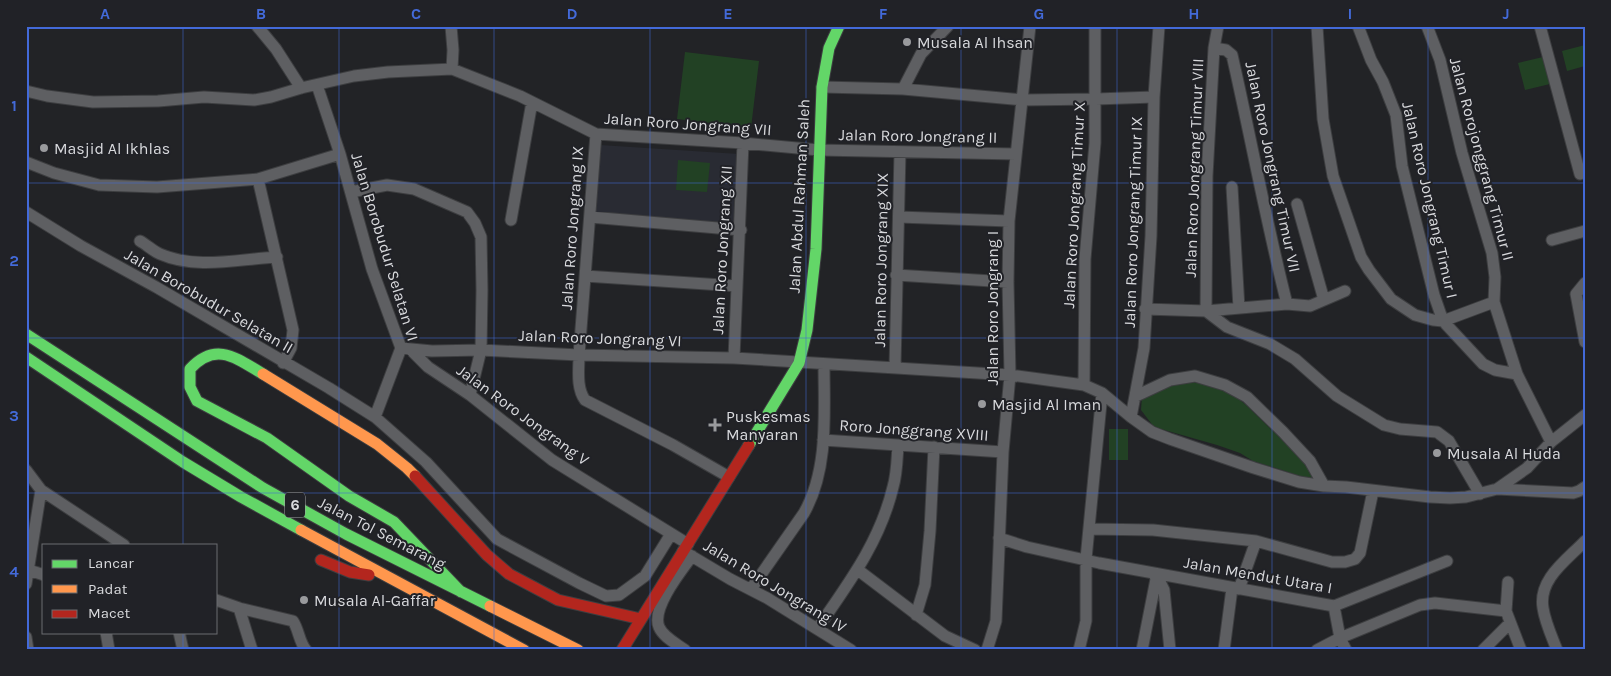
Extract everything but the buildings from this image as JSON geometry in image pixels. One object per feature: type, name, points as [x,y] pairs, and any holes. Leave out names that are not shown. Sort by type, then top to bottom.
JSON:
[{"type":"main road","name":"Jalan Abdul Rahman Saleh","points":[[622,650],[688,550],[729,477],[799,363],[807,330],[816,249],[822,87],[829,48],[839,26]]},
{"type":"main road","name":"Jalan Tol Semarang","points":[[26,334],[263,488],[346,534],[578,650]]},
{"type":"main road","points":[[461,592],[394,522],[349,496],[267,438],[197,401],[190,387],[190,369],[200,357],[218,352],[233,356],[377,444],[407,468],[488,555],[509,574],[558,600],[641,619]]},
{"type":"main road","name":"6","points":[[26,357],[182,462],[241,497],[382,575],[524,650]]},
{"type":"main road","points":[[182,462],[188,477]]},
{"type":"main road","points":[[321,560],[343,570],[361,574],[382,575]]},
{"type":"street","points":[[257,26],[276,49],[301,88]]},
{"type":"street","points":[[26,91],[47,96],[93,102],[158,101],[204,97],[254,100],[354,76],[388,72],[452,69],[452,26]]},
{"type":"street","points":[[903,89],[921,54],[948,26]]},
{"type":"street","name":"Jalan Roro Jongrang I","points":[[988,650],[996,621],[1003,452],[1010,375],[1009,222],[1030,26]]},
{"type":"street","name":"Jalan Roro Jongrang Timur X","points":[[1084,385],[1086,259],[1095,143],[1095,26]]},
{"type":"street","name":"Jalan Roro Jongrang Timur IX","points":[[1131,417],[1144,348],[1151,236],[1154,97],[1158,26]]},
{"type":"street","name":"Jalan Roro Jongrang Timur VIII","points":[[1206,311],[1207,176],[1214,48],[1218,26]]},
{"type":"street","points":[[1316,26],[1323,119],[1334,176],[1361,257],[1391,299],[1415,315],[1443,320],[1494,302],[1517,374],[1551,442]]},
{"type":"street","name":"Jalan Roro Jongrang Timur I","points":[[1358,26],[1371,60],[1383,82],[1396,114],[1402,166],[1434,295],[1443,320],[1483,364],[1495,370],[1517,374]]},
{"type":"street","name":"Jalan Rorojonggrang Timur II","points":[[1428,26],[1440,60],[1465,162],[1492,253],[1495,277],[1494,302]]},
{"type":"street","points":[[1540,26],[1580,174]]},
{"type":"street","name":"Jalan Roro Jongrang Timur VII","points":[[1214,48],[1226,50],[1232,55],[1272,244],[1287,304]]},
{"type":"street","name":"Jalan Roro Jongrang VII","points":[[452,69],[532,102],[596,134],[819,150]]},
{"type":"street","name":"Jalan Borobudur Selatan VI","points":[[317,85],[340,154],[372,269],[406,349],[375,417]]},
{"type":"street","points":[[822,87],[903,89],[1022,100],[1096,100],[1154,97]]},
{"type":"street","points":[[511,220],[532,102]]},
{"type":"street","name":"Jalan Roro Jongrang IX","points":[[596,134],[579,355],[579,388],[581,394],[585,400],[729,477]]},
{"type":"street","name":"Jalan Roro Jongrang XII","points":[[734,358],[743,144]]},
{"type":"street","name":"Jalan Roro Jongrang II","points":[[819,150],[1016,154]]},
{"type":"street","name":"Jalan Roro Jongrang XIX","points":[[895,368],[900,152]]},
{"type":"street","points":[[26,162],[54,173],[99,185],[157,188],[258,179],[340,154]]},
{"type":"street","points":[[258,179],[293,330],[291,348],[283,363]]},
{"type":"street","points":[[351,192],[387,185],[414,188],[466,212],[475,223],[480,238],[482,290],[481,350],[470,395]]},
{"type":"street","points":[[1232,187],[1239,308]]},
{"type":"street","points":[[1297,204],[1324,300]]},
{"type":"street","name":"Jalan Borobudur Selatan II","points":[[26,212],[283,363],[323,384],[375,417]]},
{"type":"street","points":[[590,216],[740,230]]},
{"type":"street","points":[[899,217],[1009,222]]},
{"type":"street","points":[[1552,240],[1585,231]]},
{"type":"street","points":[[140,241],[160,254],[188,262],[234,261],[277,256]]},
{"type":"street","points":[[896,275],[1008,282]]},
{"type":"street","points":[[585,276],[736,286]]},
{"type":"street","points":[[1585,283],[1576,294],[1585,342]]},
{"type":"street","points":[[1145,310],[1206,311],[1287,304],[1310,306],[1345,291]]},
{"type":"street","points":[[1206,311],[1227,327],[1270,344],[1296,360],[1337,396],[1384,426],[1436,432],[1449,441],[1480,494]]},
{"type":"street","name":"Jalan Roro Jongrang VI","points":[[406,349],[734,358],[1010,375],[1084,385],[1102,393],[1152,432],[1170,440],[1299,482],[1450,498],[1480,494],[1497,489]]},
{"type":"street","name":"Jalan Roro Jongrang V","points":[[406,349],[428,367],[470,395],[552,460],[671,534],[688,550]]},
{"type":"street","points":[[751,589],[810,502],[818,477],[823,440],[824,364]]},
{"type":"street","points":[[1136,396],[1170,380],[1195,376],[1225,385],[1247,397],[1283,432],[1310,461],[1324,486]]},
{"type":"street","points":[[1079,650],[1086,621],[1086,559],[1102,393]]},
{"type":"street","points":[[1497,489],[1527,468],[1551,442],[1585,415]]},
{"type":"street","points":[[375,417],[426,462],[496,539],[606,596],[619,595],[645,576],[671,534]]},
{"type":"street","name":"Roro Jonggrang XVIII","points":[[823,440],[1003,452]]},
{"type":"street","points":[[816,629],[858,570],[877,533],[894,486],[898,445]]},
{"type":"street","points":[[916,615],[925,585],[934,447]]},
{"type":"street","points":[[26,470],[41,490],[122,544]]},
{"type":"street","points":[[1497,489],[1573,493],[1585,487]]},
{"type":"street","points":[[26,584],[29,570],[29,552],[41,490]]},
{"type":"street","points":[[1090,529],[1153,530],[1256,541],[1332,562],[1345,562],[1355,559],[1360,553],[1365,537],[1373,491]]},
{"type":"street","name":"Jalan Mendut Utara I","points":[[999,538],[1026,547],[1155,576],[1334,606],[1447,561]]},
{"type":"street","points":[[1224,650],[1236,589],[1256,541]]},
{"type":"street","points":[[1557,650],[1543,609],[1542,596],[1546,584],[1555,570],[1585,541]]},
{"type":"street","points":[[685,650],[668,638],[659,628],[657,618],[665,596],[688,550]]},
{"type":"street","name":"Jalan Roro Jongrang IV","points":[[688,550],[851,650]]},
{"type":"street","points":[[29,570],[42,574]]},
{"type":"street","points":[[858,570],[945,636],[975,650]]},
{"type":"street","points":[[1142,650],[1155,576]]},
{"type":"street","points":[[1155,576],[1164,590],[1170,650]]},
{"type":"street","points":[[1508,582],[1506,611],[1521,650]]},
{"type":"street","points":[[218,601],[239,608],[293,620],[299,632],[300,641],[306,650]]},
{"type":"street","points":[[1317,650],[1340,638],[1420,605],[1435,603],[1506,611]]},
{"type":"street","points":[[1334,606],[1340,638],[1346,650]]},
{"type":"street","points":[[239,608],[252,650]]},
{"type":"street","points":[[1483,650],[1510,623]]},
{"type":"street","points":[[106,634],[109,650]]},
{"type":"street","points":[[179,634],[182,650]]},
{"type":"street","points":[[26,637],[28,650]]},
{"type":"shaded area","points":[[600,145],[739,154],[734,223],[595,214]]},
{"type":"green space","points":[[1585,45],[1585,66],[1567,71],[1562,51]]},
{"type":"green space","points":[[685,52],[759,61],[751,128],[677,119]]},
{"type":"green space","points":[[1543,57],[1550,84],[1525,90],[1518,63]]},
{"type":"green space","points":[[678,160],[710,163],[707,192],[676,190]]},
{"type":"green space","points":[[1194,379],[1225,388],[1246,405],[1308,465],[1314,474],[1312,478],[1303,477],[1253,461],[1240,453],[1217,445],[1154,427],[1141,410],[1142,396],[1171,382]]},
{"type":"green space","points":[[1109,429],[1128,429],[1128,460],[1109,460]]},
{"type":"traffic: fast","points":[[749,445],[799,363],[807,330],[816,249],[822,87],[829,48],[839,26]]},
{"type":"traffic: fast","points":[[26,334],[263,488],[346,534],[490,606]]},
{"type":"traffic: fast","points":[[263,374],[235,358],[217,354],[199,361],[190,369],[190,387],[197,401],[267,438],[349,496],[394,522],[461,592]]},
{"type":"traffic: fast","points":[[26,357],[183,462],[301,530]]},
{"type":"traffic: slow","points":[[263,374],[377,444],[415,476]]},
{"type":"traffic: slow","points":[[301,530],[524,650]]},
{"type":"traffic: slow","points":[[490,606],[578,650]]},
{"type":"traffic: jam","points":[[622,650],[749,445]]},
{"type":"traffic: jam","points":[[415,476],[487,555],[509,574],[558,600],[641,619]]},
{"type":"traffic: jam","points":[[321,560],[350,572],[369,575]]},
{"type":"place","name":"Musala Al Ihsan","points":[[907,42]]},
{"type":"place","name":"Masjid Al Ikhlas","points":[[44,148]]},
{"type":"place","name":"Masjid Al Iman","points":[[982,404]]},
{"type":"place","name":"Puskesmas Manyaran","points":[[715,425]]},
{"type":"place","name":"Musala Al Huda","points":[[1437,453]]},
{"type":"place","name":"Musala Al-Gaffar","points":[[304,600]]}]
